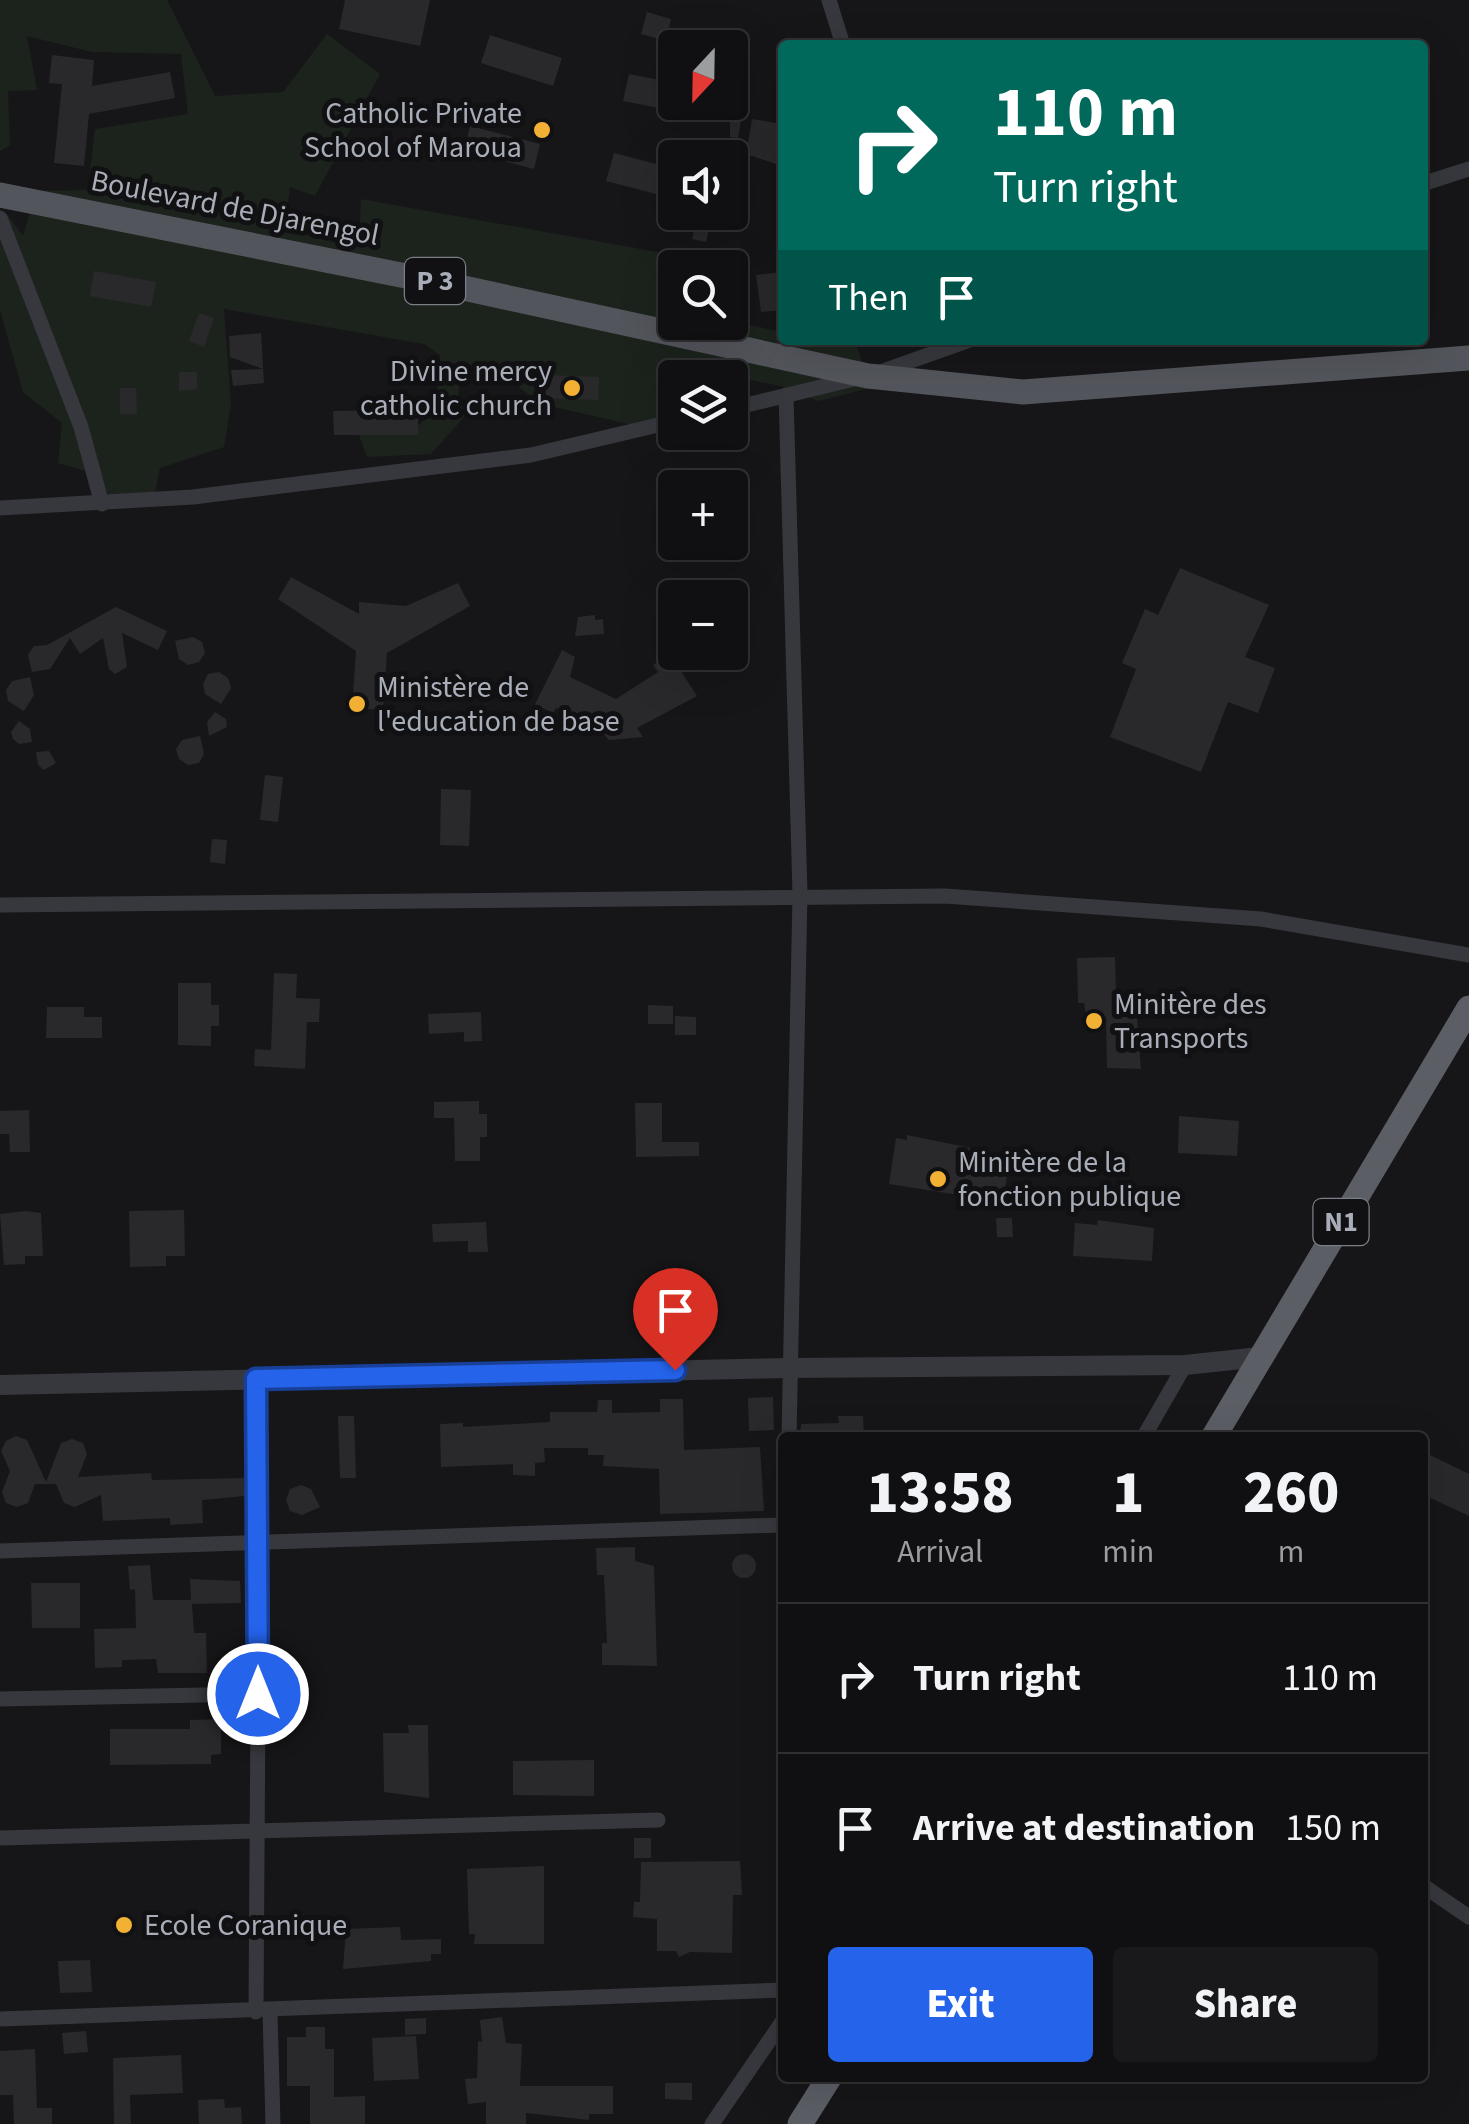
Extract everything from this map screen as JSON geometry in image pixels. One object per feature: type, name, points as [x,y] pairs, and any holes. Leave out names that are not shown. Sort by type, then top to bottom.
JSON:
[{"type":"highway","name":"N1","points":[[1216,1432],[1469,1008]]},
{"type":"highway","points":[[800,2124],[826,2082]]},
{"type":"main road","name":"Boulevard de Djarengol","points":[[0,195],[436,282],[868,376]]},
{"type":"main road","name":"P 3","points":[[868,376],[1022,392],[1469,358]]},
{"type":"street","points":[[829,0],[841,40]]},
{"type":"street","points":[[1428,182],[1469,169]]},
{"type":"street","points":[[0,218],[80,427],[102,504]]},
{"type":"street","points":[[748,404],[868,376],[945,345]]},
{"type":"street","points":[[786,395],[800,894],[789,1432]]},
{"type":"street","points":[[0,508],[193,498],[531,455],[658,426]]},
{"type":"street","points":[[0,905],[800,894],[945,896],[1261,919],[1469,955]]},
{"type":"street","points":[[0,1385],[789,1368],[1185,1364],[1260,1357]]},
{"type":"street","points":[[1146,1432],[1185,1364]]},
{"type":"street","points":[[256,1379],[260,1544],[257,1830],[263,2012],[274,2124]]},
{"type":"street","points":[[0,1551],[778,1525]]},
{"type":"street","points":[[0,1698],[258,1694]]},
{"type":"street","points":[[0,1838],[658,1820]]},
{"type":"street","points":[[1428,1889],[1469,1917]]},
{"type":"street","points":[[0,2018],[263,2012],[778,1990]]},
{"type":"street","points":[[712,2124],[778,2028]]},
{"type":"shaded area","points":[[0,0],[167,0],[215,96],[283,92],[327,34],[380,74],[315,196],[290,187],[284,230],[359,245],[361,199],[658,252],[658,340],[748,340],[748,325],[778,331],[778,345],[857,346],[870,388],[818,401],[785,387],[748,379],[748,360],[658,360],[658,431],[541,404],[488,363],[462,366],[458,394],[465,416],[431,454],[367,457],[359,435],[410,434],[436,408],[440,355],[424,344],[224,309],[231,404],[224,447],[160,468],[155,492],[109,495],[96,474],[58,463],[62,423],[23,392],[0,310],[0,217],[7,214],[23,236],[36,191],[88,190],[95,129],[188,114],[181,54],[92,52],[27,36],[37,90],[8,91],[10,145],[0,151]]},
{"type":"building","points":[[345,0],[430,0],[420,46],[339,29]]},
{"type":"building","points":[[647,12],[671,19],[668,30],[658,30],[658,39],[641,34]]},
{"type":"building","points":[[490,35],[562,58],[553,86],[481,63]]},
{"type":"building","points":[[52,55],[94,60],[92,86],[170,72],[175,98],[89,114],[84,166],[54,163],[62,84],[49,83]]},
{"type":"building","points":[[629,74],[658,80],[658,108],[623,101]]},
{"type":"building","points":[[752,119],[778,123],[778,165],[748,155]]},
{"type":"building","points":[[720,120],[741,120],[738,138],[730,137],[730,122]]},
{"type":"building","points":[[470,126],[540,144],[534,169],[464,151]]},
{"type":"building","points":[[614,153],[658,165],[658,195],[606,181]]},
{"type":"building","points":[[694,230],[709,230],[706,242],[692,239]]},
{"type":"building","points":[[94,271],[156,282],[151,307],[90,296]]},
{"type":"building","points":[[778,272],[778,310],[761,312],[756,275]]},
{"type":"building","points":[[199,313],[214,318],[204,347],[189,341]]},
{"type":"building","points":[[261,333],[264,383],[233,386],[231,370],[263,369],[230,357],[229,336]]},
{"type":"building","points":[[179,372],[197,372],[197,389],[179,391]]},
{"type":"building","name":"Divine mercy catholic church","points":[[546,375],[599,377],[598,400],[546,398]]},
{"type":"building","points":[[120,388],[136,388],[137,414],[120,414]]},
{"type":"building","points":[[418,410],[418,435],[334,435],[333,411]]},
{"type":"building","points":[[1180,568],[1269,605],[1245,657],[1275,668],[1258,713],[1228,702],[1201,772],[1110,737],[1136,669],[1122,663],[1145,609],[1158,615]]},
{"type":"building","points":[[291,577],[359,614],[359,602],[406,606],[458,583],[470,606],[387,653],[383,710],[352,708],[356,651],[278,599]]},
{"type":"building","points":[[116,607],[167,631],[158,650],[122,633],[127,667],[115,674],[109,669],[103,638],[80,654],[70,638],[50,669],[32,672],[28,655],[34,646],[47,645]]},
{"type":"building","points":[[595,615],[595,620],[603,619],[604,634],[575,636],[578,617]]},
{"type":"building","points":[[193,637],[202,642],[205,653],[199,662],[188,665],[179,659],[175,641]]},
{"type":"building","points":[[562,650],[575,657],[570,677],[616,699],[658,672],[653,665],[658,662],[658,670],[680,670],[697,696],[637,728],[643,737],[609,740],[600,729],[556,708],[553,713],[535,704]]},
{"type":"building","points":[[219,672],[228,678],[231,688],[221,704],[205,694],[203,684],[208,674]]},
{"type":"building","points":[[30,677],[34,695],[24,711],[8,701],[6,690],[12,681]]},
{"type":"building","points":[[215,712],[226,719],[227,727],[209,736],[207,722]]},
{"type":"building","points":[[19,721],[30,729],[32,742],[19,744],[13,739],[11,732]]},
{"type":"building","points":[[200,736],[204,754],[199,763],[188,765],[179,759],[176,749],[182,740]]},
{"type":"building","points":[[49,751],[56,763],[44,770],[38,765],[36,752]]},
{"type":"building","points":[[265,775],[283,777],[278,822],[260,820]]},
{"type":"building","points":[[441,789],[471,790],[469,846],[440,845]]},
{"type":"building","points":[[212,839],[227,840],[225,864],[210,862]]},
{"type":"building","points":[[1115,957],[1116,990],[1128,994],[1136,1004],[1141,1069],[1107,1068],[1106,1017],[1088,1025],[1084,1003],[1078,1003],[1077,958]]},
{"type":"building","points":[[274,973],[297,974],[296,998],[320,999],[319,1022],[307,1022],[305,1069],[254,1066],[255,1049],[271,1050]]},
{"type":"building","points":[[178,983],[211,983],[211,1005],[219,1005],[219,1026],[211,1026],[211,1046],[178,1045]]},
{"type":"building","points":[[648,1005],[673,1006],[673,1024],[648,1024]]},
{"type":"building","points":[[47,1007],[84,1007],[84,1017],[102,1017],[102,1038],[46,1038]]},
{"type":"building","points":[[481,1012],[482,1041],[464,1042],[464,1032],[429,1034],[428,1014]]},
{"type":"building","points":[[675,1016],[696,1017],[696,1035],[675,1035]]},
{"type":"building","points":[[479,1101],[479,1114],[487,1114],[487,1137],[480,1137],[480,1161],[455,1161],[454,1118],[434,1118],[434,1102]]},
{"type":"building","points":[[635,1103],[662,1103],[662,1142],[699,1142],[699,1156],[636,1157]]},
{"type":"building","points":[[29,1110],[30,1152],[10,1152],[9,1134],[0,1134],[0,1111]]},
{"type":"building","points":[[1179,1116],[1239,1121],[1237,1156],[1178,1153]]},
{"type":"building","points":[[907,1135],[1010,1156],[1003,1202],[889,1184],[896,1138],[907,1140]]},
{"type":"building","points":[[184,1210],[185,1256],[166,1256],[166,1266],[130,1267],[129,1211]]},
{"type":"building","points":[[41,1213],[43,1256],[25,1256],[25,1264],[4,1265],[0,1214]]},
{"type":"building","points":[[996,1218],[1012,1218],[1013,1237],[997,1237]]},
{"type":"building","points":[[1098,1220],[1154,1228],[1152,1261],[1073,1256],[1075,1223],[1097,1225]]},
{"type":"building","points":[[486,1222],[488,1252],[468,1252],[468,1241],[433,1242],[432,1224]]},
{"type":"building","points":[[773,1397],[774,1430],[749,1431],[748,1398]]},
{"type":"building","points":[[660,1399],[683,1399],[684,1450],[760,1447],[764,1511],[660,1514],[659,1469],[603,1466],[604,1455],[588,1455],[588,1448],[544,1448],[545,1462],[535,1463],[535,1476],[513,1475],[513,1464],[441,1467],[440,1424],[463,1423],[463,1427],[550,1422],[550,1412],[597,1412],[598,1400],[612,1400],[612,1413],[660,1412]]},
{"type":"building","points":[[338,1416],[354,1416],[356,1478],[340,1478]]},
{"type":"building","points":[[838,1416],[863,1416],[864,1432],[800,1432],[801,1424],[839,1423]]},
{"type":"building","points":[[16,1436],[27,1440],[46,1482],[61,1443],[72,1439],[83,1443],[87,1454],[78,1477],[151,1473],[152,1480],[244,1478],[245,1496],[202,1500],[203,1523],[170,1525],[170,1518],[103,1521],[101,1495],[75,1507],[64,1503],[56,1484],[35,1484],[28,1503],[17,1507],[6,1503],[2,1492],[10,1471],[1,1451],[6,1441]]},
{"type":"building","points":[[1428,1454],[1469,1474],[1469,1516],[1428,1497]]},
{"type":"building","points":[[301,1485],[311,1489],[320,1507],[302,1515],[290,1511],[286,1500],[290,1489]]},
{"type":"building","points":[[635,1547],[635,1561],[654,1566],[657,1666],[602,1665],[602,1643],[607,1643],[604,1575],[597,1575],[596,1548]]},
{"type":"building","points":[[744,1554],[753,1557],[753,1575],[744,1578],[735,1575],[732,1566],[735,1557]]},
{"type":"building","points":[[150,1565],[153,1600],[191,1600],[190,1579],[240,1581],[241,1603],[192,1604],[194,1633],[206,1633],[207,1673],[158,1673],[156,1659],[122,1660],[122,1667],[95,1668],[94,1629],[136,1628],[135,1589],[130,1590],[128,1566]]},
{"type":"building","points":[[31,1583],[80,1583],[80,1628],[32,1628]]},
{"type":"building","points":[[221,1719],[221,1754],[211,1755],[211,1764],[110,1765],[110,1729],[190,1729],[190,1720]]},
{"type":"building","points":[[408,1725],[428,1725],[429,1798],[384,1792],[383,1733],[409,1733]]},
{"type":"building","points":[[594,1760],[594,1796],[513,1795],[513,1761]]},
{"type":"building","points":[[634,1838],[651,1838],[651,1858],[634,1858]]},
{"type":"building","points":[[740,1861],[742,1895],[733,1895],[732,1953],[690,1952],[679,1957],[676,1951],[657,1951],[657,1919],[633,1917],[634,1902],[640,1902],[641,1862]]},
{"type":"building","points":[[544,1866],[544,1944],[474,1944],[475,1934],[469,1934],[467,1869]]},
{"type":"building","points":[[400,1927],[401,1940],[441,1939],[441,1954],[431,1954],[431,1961],[343,1969],[346,1929]]},
{"type":"building","points":[[90,1960],[92,1992],[60,1993],[58,1961]]},
{"type":"building","points":[[502,2017],[506,2043],[522,2044],[520,2086],[613,2086],[613,2114],[589,2114],[589,2120],[526,2113],[526,2124],[486,2124],[486,2102],[468,2104],[465,2079],[477,2078],[478,2041],[482,2042],[480,2020]]},
{"type":"building","points":[[426,2018],[426,2034],[405,2035],[405,2019]]},
{"type":"building","points":[[306,2027],[325,2027],[325,2049],[334,2049],[334,2097],[365,2096],[365,2124],[310,2124],[310,2086],[287,2086],[287,2037],[306,2037]]},
{"type":"building","points":[[86,2031],[88,2052],[64,2054],[62,2033]]},
{"type":"building","points":[[416,2036],[419,2079],[374,2081],[372,2038]]},
{"type":"building","points":[[35,2049],[37,2108],[52,2108],[52,2124],[14,2124],[13,2095],[0,2095],[0,2051]]},
{"type":"building","points":[[181,2055],[183,2093],[130,2095],[131,2124],[114,2124],[113,2058]]},
{"type":"building","points":[[665,2083],[692,2083],[692,2100],[665,2099]]},
{"type":"building","points":[[224,2099],[225,2108],[241,2107],[242,2124],[199,2124],[198,2100]]},
{"type":"place","name":"Catholic Private School of Maroua","points":[[542,130]]},
{"type":"place","name":"Divine mercy catholic church","points":[[572,388]]},
{"type":"place","name":"Ministère de l'education de base","points":[[357,704]]},
{"type":"place","name":"Minitère des Transports","points":[[1094,1021]]},
{"type":"place","name":"Minitère de la fonction publique","points":[[938,1179]]},
{"type":"place","name":"Ecole Coranique","points":[[124,1925]]},
{"type":"route","points":[[258,1694],[256,1379],[675,1370]]}]
